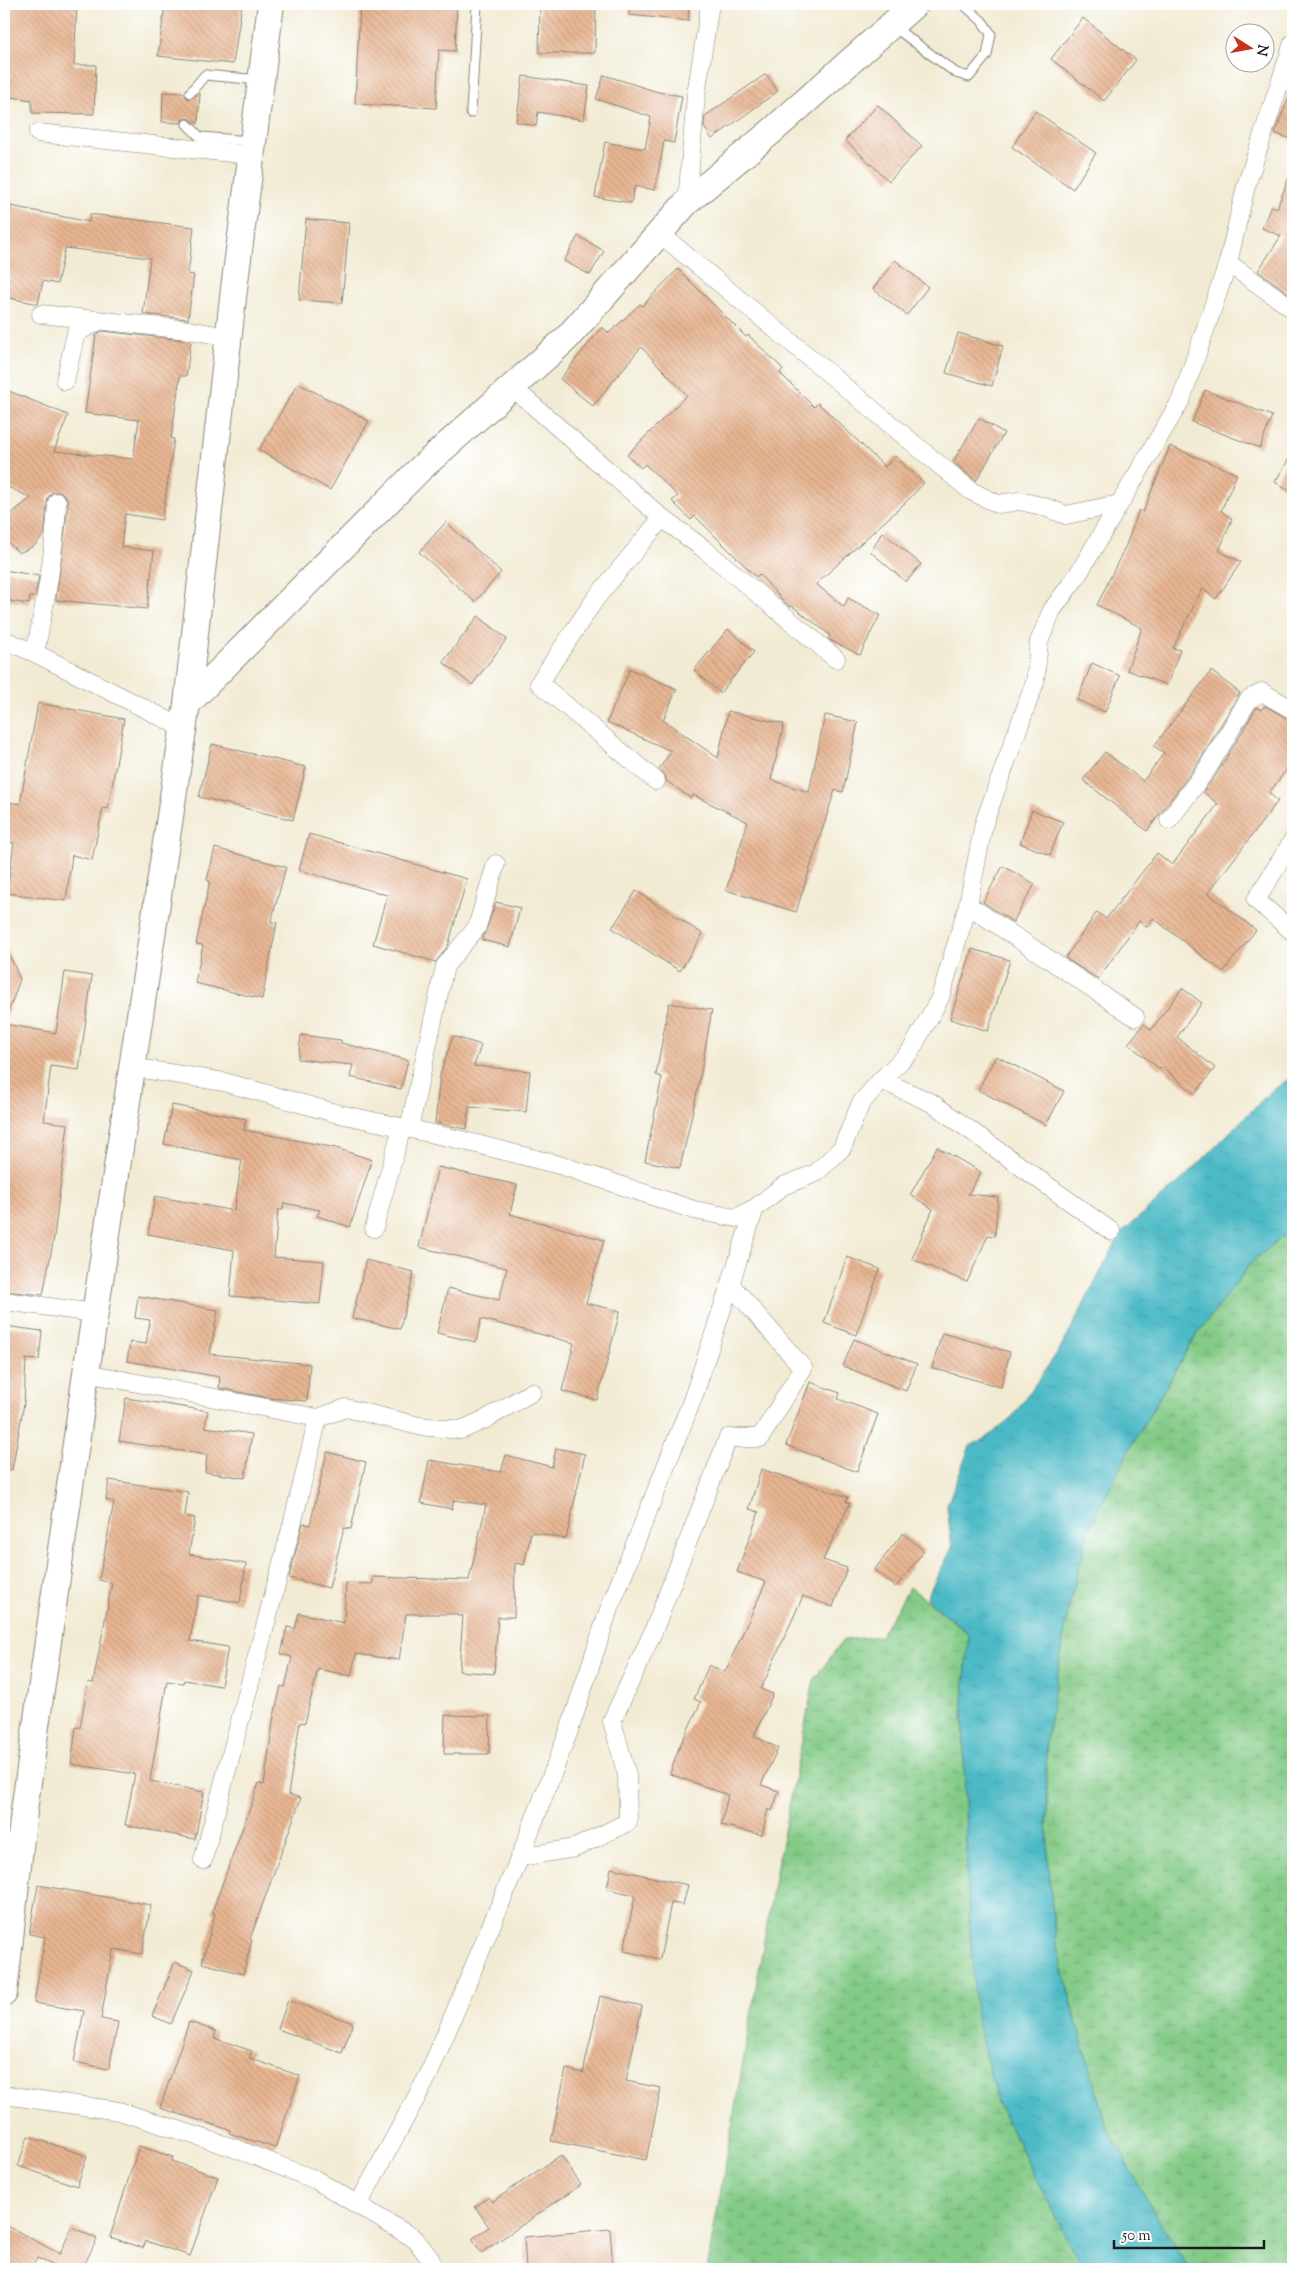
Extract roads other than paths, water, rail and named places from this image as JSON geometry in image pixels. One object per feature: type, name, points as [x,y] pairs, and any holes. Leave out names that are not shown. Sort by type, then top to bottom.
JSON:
[{"type":"street","points":[[4,1993],[24,1811],[86,1373],[185,716],[228,337],[271,4]]},
{"type":"street","points":[[687,202],[696,95],[710,4]]},
{"type":"street","points":[[185,716],[420,469],[566,339],[687,202],[772,131],[915,4]]},
{"type":"street","points":[[131,1067],[224,1082],[335,1113],[563,1166],[694,1210],[736,1218],[755,1208],[784,1186],[816,1173],[842,1148],[861,1103],[881,1080],[910,1052],[940,998],[968,905],[984,823],[1035,682],[1039,642],[1052,610],[1078,576],[1180,400],[1228,262],[1246,186],[1293,43]]},
{"type":"street","points":[[38,133],[252,148]]},
{"type":"street","points":[[660,233],[971,491],[998,504],[1018,501],[1042,506],[1066,515],[1119,504]]},
{"type":"street","points":[[1228,262],[1293,309]]},
{"type":"street","points":[[41,314],[190,330],[228,337]]},
{"type":"street","points":[[65,380],[76,333],[99,321]]},
{"type":"street","points":[[512,387],[662,518],[704,549],[836,659]]},
{"type":"street","points":[[36,654],[47,591],[58,502]]},
{"type":"street","points":[[656,781],[538,683],[596,598],[662,518]]},
{"type":"street","points":[[4,640],[185,716]]},
{"type":"street","points":[[1169,820],[1207,769],[1249,699],[1262,692],[1293,710]]},
{"type":"street","points":[[1293,840],[1256,900],[1293,932]]},
{"type":"street","points":[[374,1228],[406,1128],[445,966],[477,927],[496,864]]},
{"type":"street","points":[[968,905],[1135,1017]]},
{"type":"street","points":[[881,1080],[932,1103],[1111,1231]]},
{"type":"street","points":[[358,2205],[428,2076],[520,1857],[570,1728],[608,1612],[693,1398],[755,1208]]},
{"type":"street","points":[[520,1857],[575,1848],[628,1822],[627,1775],[612,1721],[654,1632],[728,1438],[760,1438],[803,1368],[730,1284]]},
{"type":"street","points":[[4,1301],[95,1313]]},
{"type":"street","points":[[86,1373],[318,1418],[346,1408],[419,1426],[461,1430],[486,1419],[532,1392]]},
{"type":"street","points":[[203,1860],[318,1418]]},
{"type":"street","points":[[4,2095],[119,2111],[234,2148],[316,2180],[415,2239],[431,2260],[432,2269]]},
{"type":"lane","points":[[470,112],[477,4]]},
{"type":"lane","points":[[891,25],[956,73],[969,77],[987,56],[991,34],[982,21],[963,4]]},
{"type":"lane","points":[[190,93],[205,74],[262,80]]},
{"type":"lane","points":[[187,124],[200,137],[252,148]]},
{"type":"water","points":[[1293,1076],[1293,1228],[1251,1263],[1196,1336],[1135,1439],[1088,1530],[1069,1606],[1046,1742],[1048,1856],[1055,1939],[1105,2121],[1141,2191],[1184,2261],[1191,2269],[1086,2269],[1066,2237],[997,2102],[976,2018],[967,1886],[963,1703],[969,1634],[926,1598],[952,1548],[947,1505],[970,1446],[988,1437],[1013,1416],[1062,1346],[1121,1233],[1186,1176],[1269,1093]]}]
